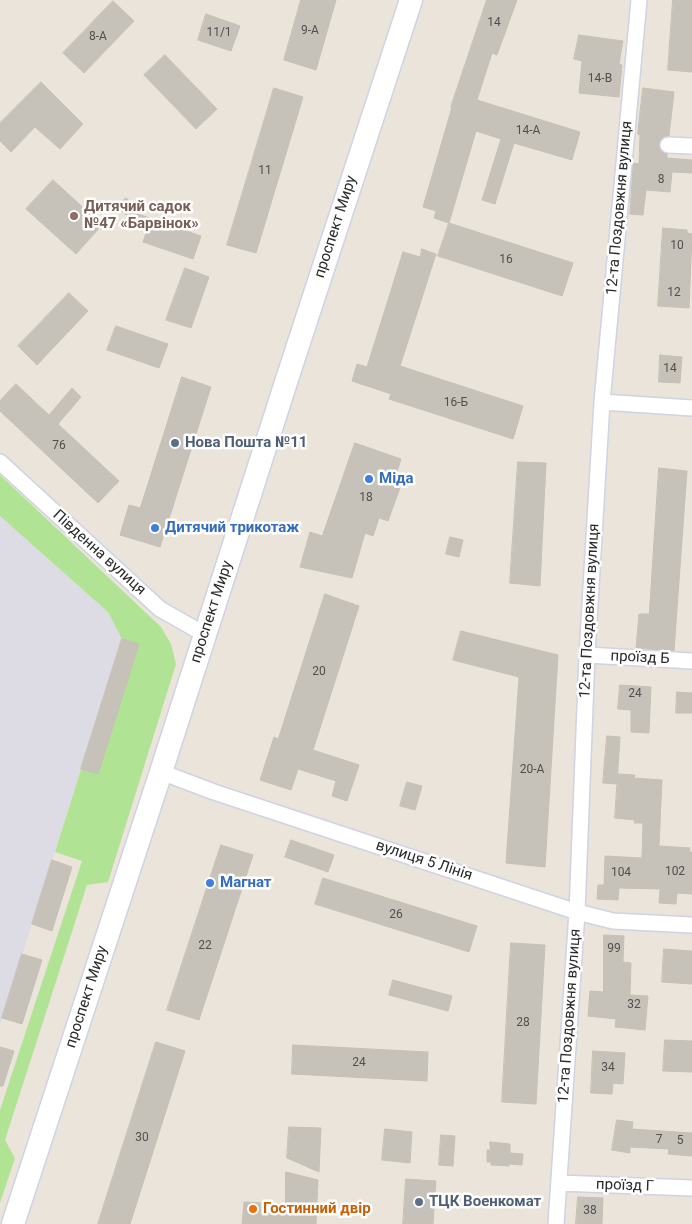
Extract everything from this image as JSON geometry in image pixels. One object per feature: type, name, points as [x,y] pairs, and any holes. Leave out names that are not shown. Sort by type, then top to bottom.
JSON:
[{"type":"main road","name":"проспект Миру","points":[[13,1224],[411,0]]},
{"type":"street","name":"12-та Поздовжня вулиця","points":[[556,1224],[577,912],[587,655],[602,402],[639,0]]},
{"type":"street","points":[[668,145],[692,146]]},
{"type":"street","points":[[602,402],[692,408]]},
{"type":"street","name":"Південна вулиця","points":[[0,462],[160,609],[204,634]]},
{"type":"street","name":"проїзд Б","points":[[587,655],[692,661]]},
{"type":"street","name":"вулиця 5 Лінія","points":[[161,772],[214,792],[577,912],[613,921],[692,925]]},
{"type":"street","name":"проїзд Г","points":[[559,1183],[692,1188]]},
{"type":"shaded area","points":[[0,516],[108,612],[122,639],[0,1025]]},
{"type":"green space","points":[[0,475],[161,627],[171,644],[176,664],[108,882],[87,885],[5,1140],[15,1158],[0,1203],[0,1110],[82,861],[55,852],[122,639],[108,612],[0,516]]},
{"type":"building","points":[[301,0],[336,0],[316,70],[284,60]]},
{"type":"building","points":[[487,0],[517,0],[497,55],[492,53],[477,100],[580,132],[572,160],[514,143],[495,204],[482,200],[501,139],[476,131],[449,223],[434,218],[436,211],[423,207],[451,107]]},
{"type":"building","points":[[673,0],[692,0],[692,72],[668,70]]},
{"type":"building","points":[[113,1],[134,21],[84,73],[63,53]]},
{"type":"building","points":[[206,14],[240,26],[231,51],[198,40]]},
{"type":"building","points":[[579,35],[623,41],[619,64],[622,65],[619,97],[579,93],[582,61],[574,59]]},
{"type":"building","points":[[165,55],[217,109],[196,129],[144,75]]},
{"type":"building","points":[[41,82],[83,124],[60,149],[35,127],[11,152],[0,141],[0,123]]},
{"type":"building","points":[[274,88],[303,97],[256,253],[227,245]]},
{"type":"building","points":[[643,88],[674,92],[669,136],[660,140],[660,149],[667,154],[667,158],[692,160],[692,173],[672,172],[670,192],[646,190],[643,215],[630,214],[633,163],[639,164],[640,135],[638,134]]},
{"type":"building","points":[[53,180],[102,225],[76,254],[26,209]]},
{"type":"building","points":[[126,198],[141,211],[138,214],[201,236],[193,259],[143,242],[146,233],[117,207]]},
{"type":"building","points":[[449,223],[573,263],[562,296],[438,256]]},
{"type":"building","points":[[663,228],[687,230],[687,233],[692,234],[689,308],[658,306]]},
{"type":"building","points":[[422,249],[436,254],[400,366],[523,406],[513,439],[389,399],[391,394],[352,381],[357,364],[367,367],[403,252],[420,257]]},
{"type":"building","points":[[185,268],[209,277],[191,328],[166,320]]},
{"type":"building","points":[[69,293],[88,311],[37,365],[18,346]]},
{"type":"building","points":[[116,326],[168,344],[159,368],[107,350]]},
{"type":"building","points":[[660,355],[682,357],[680,383],[659,382]]},
{"type":"building","points":[[182,377],[211,387],[160,547],[120,535],[129,505],[140,508]]},
{"type":"building","points":[[16,384],[49,415],[72,388],[81,397],[58,424],[119,481],[98,503],[0,411],[0,401]]},
{"type":"building","points":[[355,443],[401,459],[396,475],[404,477],[388,521],[379,518],[373,536],[365,533],[352,578],[300,567],[310,532],[322,536]]},
{"type":"building","points":[[518,462],[546,463],[540,586],[510,583]]},
{"type":"building","points":[[659,468],[687,471],[674,651],[636,648],[639,614],[649,614]]},
{"type":"building","points":[[450,537],[463,540],[459,557],[446,554]]},
{"type":"building","points":[[325,594],[359,606],[313,750],[359,765],[347,801],[332,796],[336,781],[298,769],[291,790],[260,780],[274,737],[278,739]]},
{"type":"building","points":[[461,631],[558,655],[545,867],[506,863],[519,677],[453,660]]},
{"type":"building","points":[[122,639],[139,644],[98,774],[81,769]]},
{"type":"building","points":[[620,685],[651,687],[649,733],[631,732],[631,710],[618,709]]},
{"type":"building","points":[[677,692],[692,693],[692,713],[676,713]]},
{"type":"building","points":[[607,736],[620,737],[617,784],[603,783]]},
{"type":"building","points":[[618,774],[635,775],[634,778],[662,780],[659,846],[690,848],[689,852],[692,852],[692,894],[677,893],[676,904],[659,903],[660,889],[619,888],[618,900],[597,899],[598,885],[604,885],[605,856],[642,858],[643,823],[634,823],[635,820],[615,818]]},
{"type":"building","points":[[407,782],[422,786],[415,810],[400,806]]},
{"type":"building","points":[[291,840],[334,855],[328,872],[285,857]]},
{"type":"building","points":[[221,845],[253,855],[199,1020],[167,1010]]},
{"type":"building","points":[[52,860],[72,867],[52,931],[32,924]]},
{"type":"building","points":[[323,878],[477,926],[469,952],[315,904]]},
{"type":"building","points":[[604,935],[624,936],[623,962],[631,963],[630,995],[648,996],[645,1030],[615,1027],[616,1019],[588,1016],[590,991],[603,992]]},
{"type":"building","points":[[511,943],[545,945],[536,1104],[502,1102]]},
{"type":"building","points":[[664,949],[692,951],[692,984],[662,982]]},
{"type":"building","points":[[22,954],[42,960],[22,1024],[2,1018]]},
{"type":"building","points":[[393,980],[452,996],[448,1011],[389,995]]},
{"type":"building","points":[[665,1040],[692,1041],[692,1072],[663,1071]]},
{"type":"building","points":[[156,1042],[185,1051],[130,1224],[98,1224]]},
{"type":"building","points":[[293,1045],[428,1052],[427,1081],[292,1074]]},
{"type":"building","points":[[0,1047],[14,1051],[3,1086],[0,1086]]},
{"type":"building","points":[[593,1051],[625,1053],[623,1084],[613,1083],[612,1094],[591,1093]]},
{"type":"building","points":[[617,1120],[633,1122],[632,1129],[692,1133],[692,1156],[668,1154],[669,1149],[630,1147],[630,1153],[612,1150]]},
{"type":"building","points":[[289,1127],[321,1128],[319,1172],[287,1158]]},
{"type":"building","points":[[385,1129],[412,1132],[410,1163],[382,1160]]},
{"type":"building","points":[[441,1135],[455,1136],[453,1166],[439,1165]]},
{"type":"building","points":[[490,1142],[510,1144],[510,1153],[523,1154],[522,1165],[491,1165],[491,1162],[487,1162],[487,1150],[490,1150]]},
{"type":"building","points":[[286,1172],[318,1180],[316,1224],[242,1224],[244,1202],[285,1204]]},
{"type":"building","name":"ТЦК Военкомат","points":[[406,1179],[436,1181],[433,1224],[403,1224]]},
{"type":"building","points":[[578,1197],[603,1198],[602,1224],[576,1224]]},
{"type":"place","name":"Дитячий садок №47 «Барвінок»","points":[[74,216]]},
{"type":"place","name":"Нова Пошта №11","points":[[175,443]]},
{"type":"place","name":"Міда","points":[[369,479]]},
{"type":"place","name":"Дитячий трикотаж","points":[[155,528]]},
{"type":"place","name":"Магнат","points":[[210,883]]},
{"type":"place","name":"ТЦК Военкомат","points":[[419,1202]]},
{"type":"place","name":"Гостинний двір","points":[[253,1209]]}]
